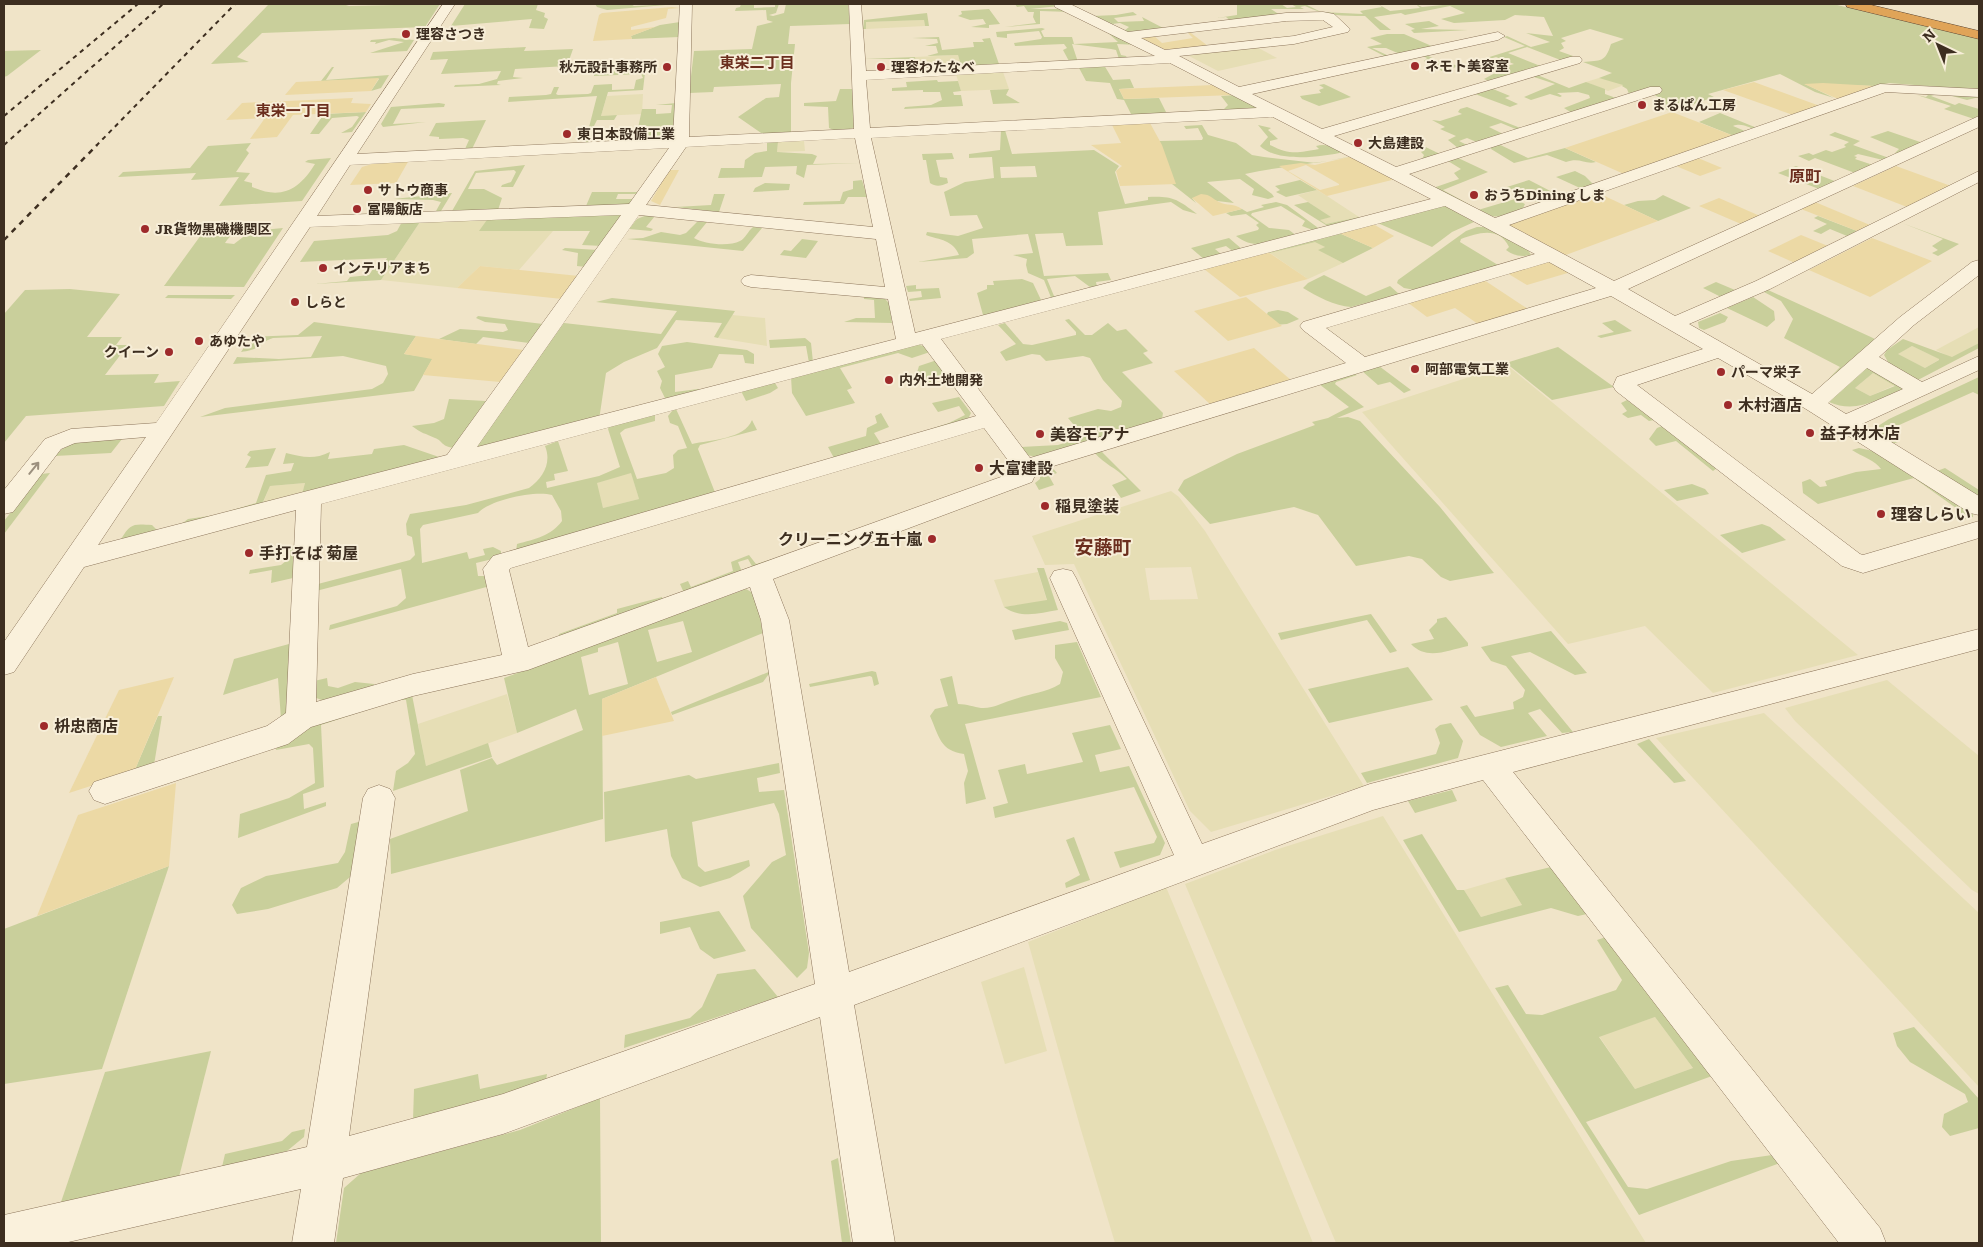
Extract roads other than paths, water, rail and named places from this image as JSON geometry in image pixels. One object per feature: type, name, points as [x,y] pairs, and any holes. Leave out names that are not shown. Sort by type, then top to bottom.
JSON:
[{"type":"highway","points":[[1852,4],[1979,35]]},
{"type":"highway","points":[[1885,4],[1979,26]]},
{"type":"street","points":[[4,664],[16,627],[75,560],[346,160],[449,4]]},
{"type":"street","points":[[455,462],[681,142],[686,4],[695,4]]},
{"type":"street","points":[[855,4],[862,133],[885,234],[896,294],[916,340]]},
{"type":"street","points":[[1060,4],[1168,56],[1551,255],[1675,323],[1814,404],[1979,507]]},
{"type":"street","points":[[858,76],[1168,56],[1294,40],[1343,29],[1329,17],[1314,16],[1286,17],[1127,36]]},
{"type":"street","points":[[1238,92],[1498,36]]},
{"type":"street","points":[[1320,135],[1575,60]]},
{"type":"street","points":[[1494,224],[1885,87],[1979,93]]},
{"type":"street","points":[[1394,173],[1655,90]]},
{"type":"street","points":[[346,160],[1276,112]]},
{"type":"street","points":[[1025,467],[1613,289],[1979,121]]},
{"type":"street","points":[[1675,323],[1764,285],[1979,176]]},
{"type":"street","points":[[75,560],[455,462],[1447,200]]},
{"type":"street","points":[[304,222],[514,212],[635,209],[885,234]]},
{"type":"street","points":[[1362,365],[1310,326],[1551,255]]},
{"type":"street","points":[[1814,404],[1907,321],[1979,266]]},
{"type":"street","points":[[751,281],[896,294]]},
{"type":"street","points":[[105,791],[277,735],[300,718],[413,686],[518,662],[1024,478],[1025,467],[934,344],[916,340]]},
{"type":"street","points":[[1722,350],[1625,382],[1624,386],[1851,560],[1863,564],[1979,529]]},
{"type":"street","points":[[1866,358],[1920,390]]},
{"type":"street","points":[[1844,423],[1979,362]]},
{"type":"street","points":[[518,662],[496,569],[502,562],[988,419]]},
{"type":"street","points":[[4,506],[53,444],[60,439],[71,436],[163,429]]},
{"type":"street","points":[[300,718],[309,500]]},
{"type":"street","points":[[760,575],[775,620],[836,994],[874,1243]]},
{"type":"street","points":[[1063,578],[1192,861]]},
{"type":"street","points":[[4,1236],[325,1163],[503,1114],[836,994],[1192,861],[1370,797],[1979,639]]},
{"type":"street","points":[[1490,766],[1866,1243]]},
{"type":"street","points":[[313,1243],[379,798]]},
{"type":"railway","points":[[4,116],[138,4]]},
{"type":"railway","points":[[4,145],[163,4]]},
{"type":"railway","points":[[96,146],[235,4]]},
{"type":"railway","points":[[4,240],[97,145]]},
{"type":"place","name":"理容さつき","points":[[406,34]]},
{"type":"place","name":"ネモト美容室","points":[[1415,66]]},
{"type":"place","name":"秋元設計事務所","points":[[667,67]]},
{"type":"place","name":"理容わたなべ","points":[[881,67]]},
{"type":"place","name":"まるぱん工房","points":[[1642,105]]},
{"type":"place","name":"東日本設備工業","points":[[567,134]]},
{"type":"place","name":"大島建設","points":[[1358,143]]},
{"type":"place","name":"サトウ商事","points":[[368,190]]},
{"type":"place","name":"おうちDining しま","points":[[1474,195]]},
{"type":"place","name":"冨陽飯店","points":[[357,209]]},
{"type":"place","name":"JR貨物黒磯機関区","points":[[145,229]]},
{"type":"place","name":"インテリアまち","points":[[323,268]]},
{"type":"place","name":"しらと","points":[[295,302]]},
{"type":"place","name":"あゆたや","points":[[199,341]]},
{"type":"place","name":"クイーン","points":[[169,352]]},
{"type":"place","name":"阿部電気工業","points":[[1415,369]]},
{"type":"place","name":"パーマ栄子","points":[[1721,372]]},
{"type":"place","name":"内外土地開発","points":[[889,380]]},
{"type":"place","name":"木村酒店","points":[[1728,405]]},
{"type":"place","name":"益子材木店","points":[[1810,433]]},
{"type":"place","name":"美容モアナ","points":[[1040,434]]},
{"type":"place","name":"大富建設","points":[[979,468]]},
{"type":"place","name":"稲見塗装","points":[[1045,506]]},
{"type":"place","name":"理容しらい","points":[[1881,514]]},
{"type":"place","name":"クリーニング五十嵐","points":[[932,539]]},
{"type":"place","name":"手打そば 菊屋","points":[[249,553]]},
{"type":"place","name":"枡忠商店","points":[[44,726]]},
{"type":"district","name":"東栄二丁目","points":[[757,63]]},
{"type":"district","name":"東栄一丁目","points":[[293,111]]},
{"type":"district","name":"原町","points":[[1805,176]]},
{"type":"district","name":"安藤町","points":[[1103,547]]}]
